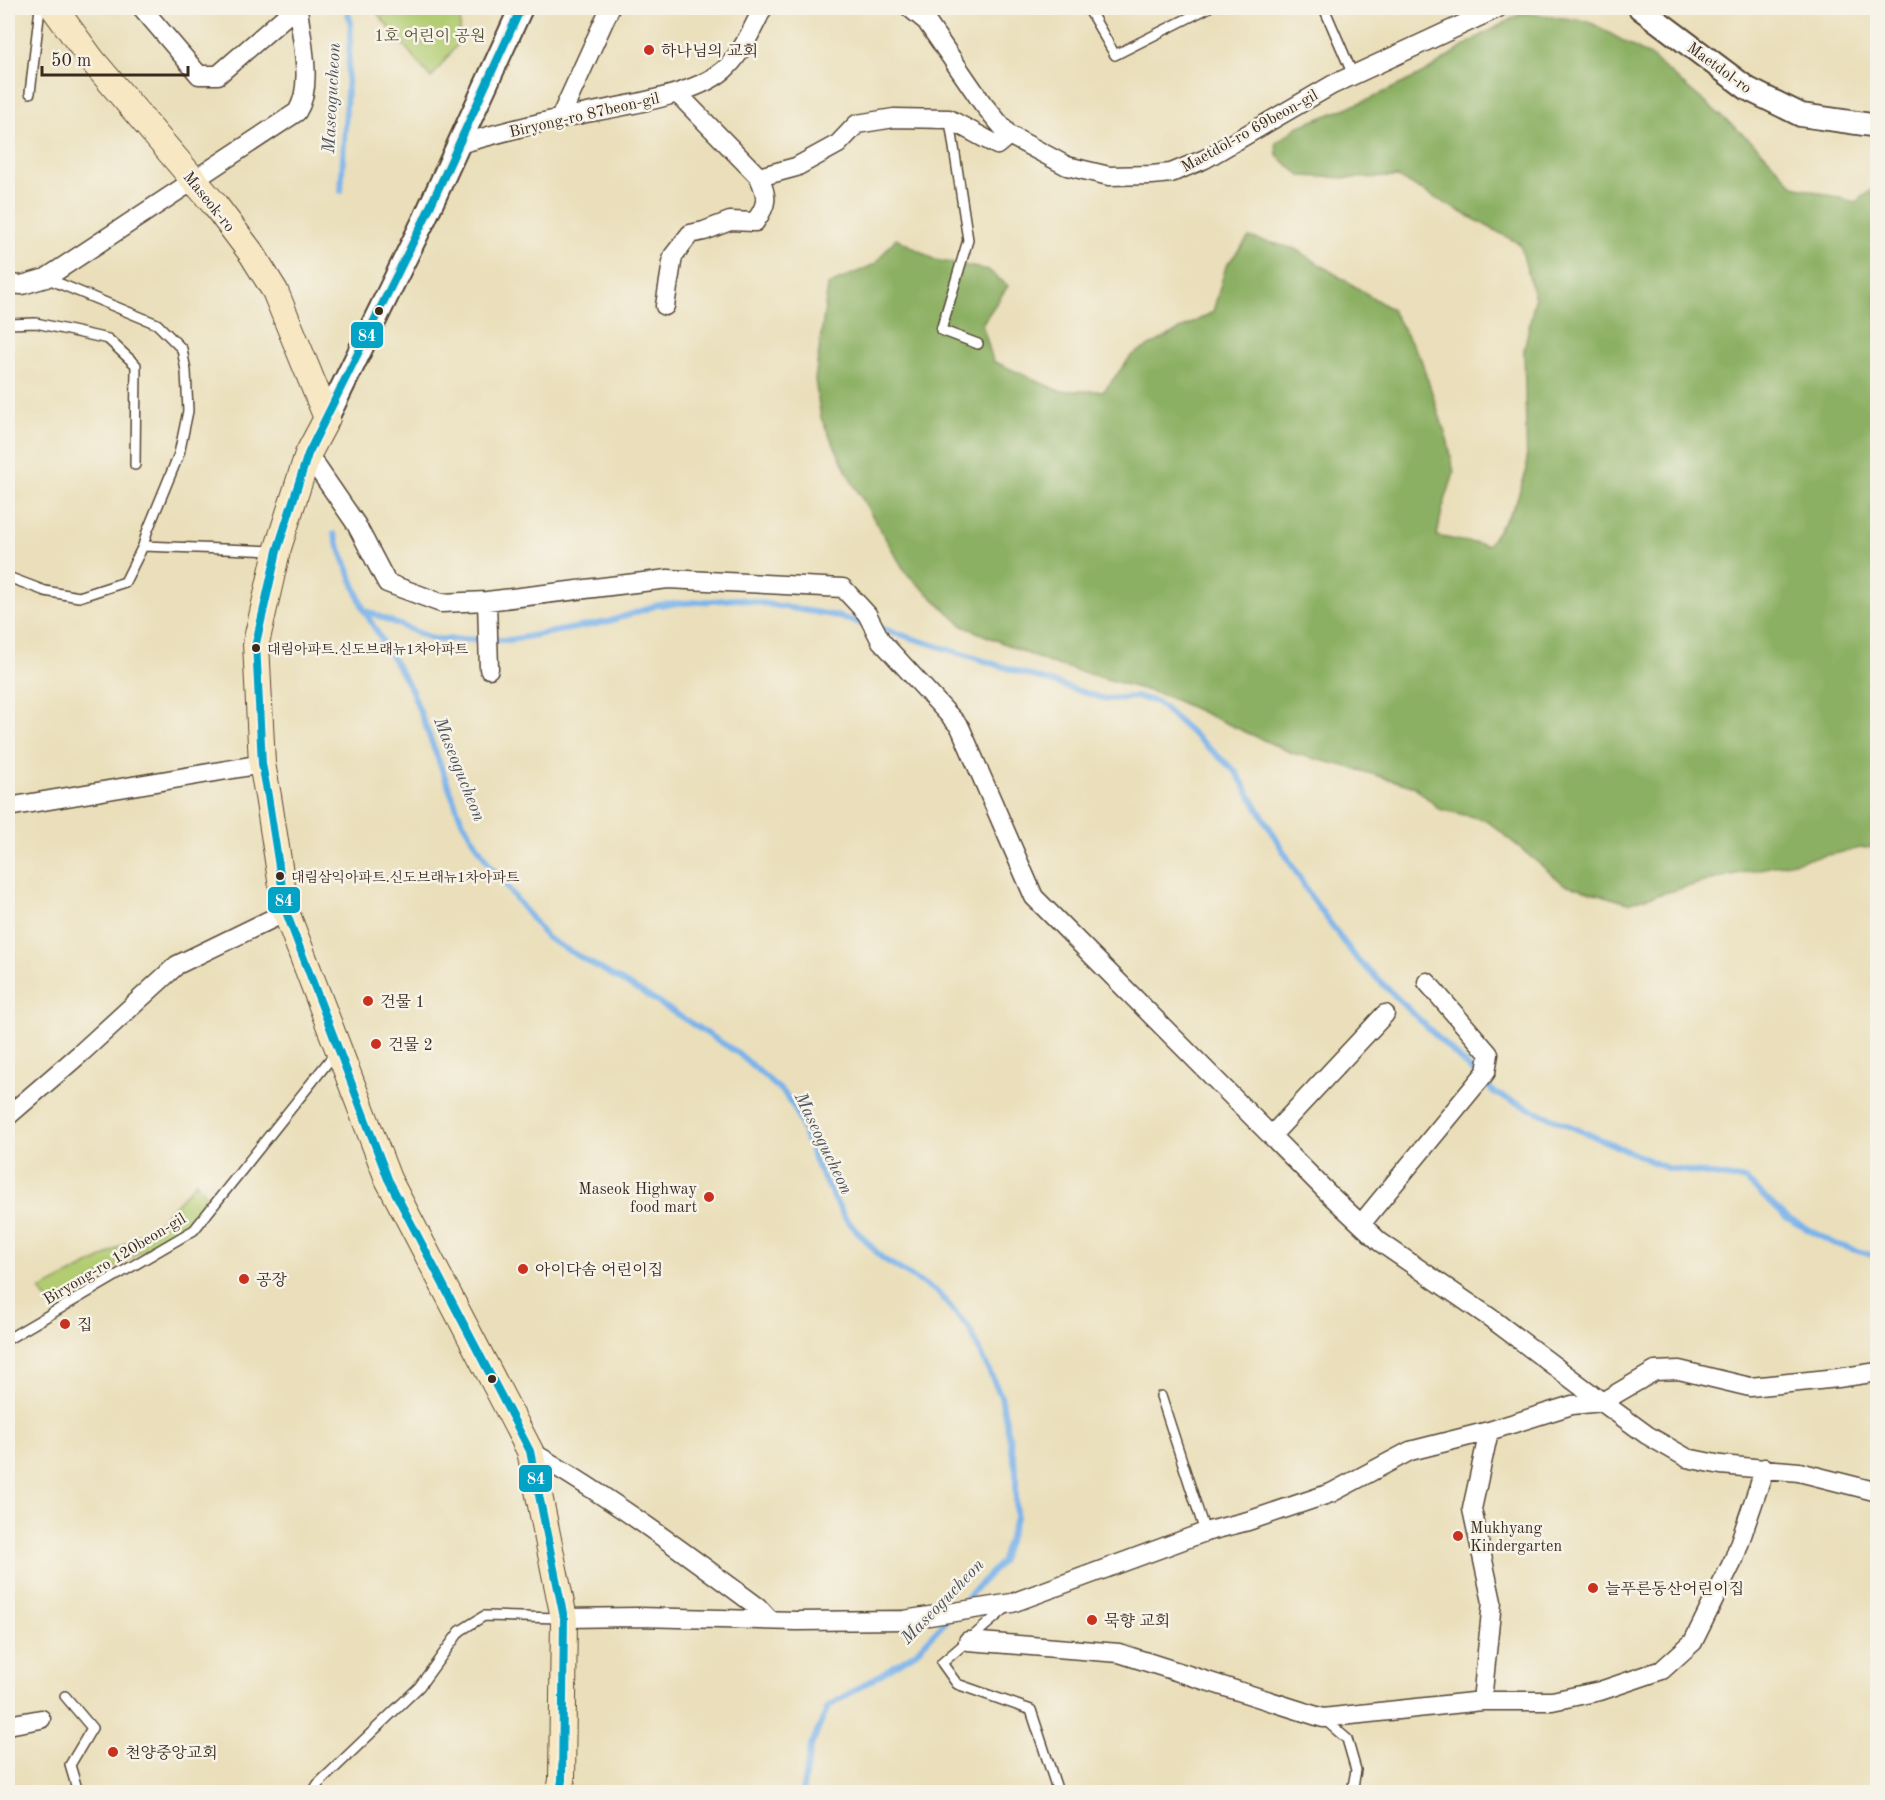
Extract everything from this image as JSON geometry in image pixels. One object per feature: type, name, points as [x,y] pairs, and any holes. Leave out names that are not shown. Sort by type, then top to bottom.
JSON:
[{"type":"main road","name":"Maseok-ro","points":[[54,8],[92,60],[195,181],[252,254],[275,291],[327,418]]},
{"type":"main road","points":[[327,418],[308,454],[277,551],[256,643],[262,764],[286,912],[388,1179],[530,1450],[564,1618],[560,1792]]},
{"type":"street","points":[[142,8],[200,75],[218,75],[297,8]]},
{"type":"street","points":[[8,284],[22,285],[46,278],[297,112],[303,102],[306,88],[297,8]]},
{"type":"street","points":[[327,418],[424,220],[521,8]]},
{"type":"street","points":[[560,118],[610,8]]},
{"type":"street","points":[[677,93],[701,84],[724,69],[743,46],[763,8]]},
{"type":"street","name":"Maetdol-ro 69beon-gil","points":[[910,8],[929,14],[983,104],[1009,135],[1067,166],[1109,176],[1171,173],[1205,159],[1353,75],[1498,8]]},
{"type":"street","name":"Maetdol-ro","points":[[1640,8],[1748,89],[1801,115],[1878,126]]},
{"type":"street","name":"Biryong-ro 87beon-gil","points":[[459,144],[560,118],[677,93],[759,177]]},
{"type":"street","points":[[665,306],[673,256],[690,234],[730,221],[756,222],[762,213],[767,195],[759,177],[796,167],[838,144],[857,124],[894,118],[949,118],[997,146],[1009,135]]},
{"type":"street","points":[[308,454],[356,524],[387,583],[441,603],[487,601],[668,579],[843,588],[867,614],[881,641],[960,727],[1034,897],[1271,1136],[1380,1242],[1492,1319],[1647,1435],[1687,1458],[1721,1465],[1799,1472],[1878,1492]]},
{"type":"street","points":[[487,601],[489,661]]},
{"type":"street","points":[[8,807],[262,764]]},
{"type":"street","points":[[8,1116],[177,965],[286,912]]},
{"type":"street","points":[[1361,1224],[1467,1097],[1485,1072],[1489,1054],[1427,982]]},
{"type":"street","points":[[1271,1136],[1385,1014]]},
{"type":"street","points":[[564,1618],[904,1620],[1012,1603],[1205,1532],[1248,1521],[1331,1493],[1410,1451],[1489,1431],[1572,1405],[1602,1402],[1655,1371],[1678,1370],[1750,1387],[1878,1372]]},
{"type":"street","points":[[1482,1701],[1492,1602],[1472,1509],[1489,1431]]},
{"type":"street","points":[[530,1450],[571,1474],[669,1541],[758,1607],[770,1620]]},
{"type":"street","points":[[968,1641],[1119,1653],[1323,1718],[1482,1701],[1552,1701],[1600,1691],[1662,1670],[1693,1642],[1734,1559],[1765,1468]]},
{"type":"street","points":[[8,1725],[40,1719]]},
{"type":"lane","points":[[30,93],[40,8]]},
{"type":"lane","points":[[1088,8],[1115,55],[1208,8]]},
{"type":"lane","points":[[1324,8],[1353,75]]},
{"type":"lane","points":[[949,118],[968,240],[941,330],[978,344]]},
{"type":"lane","points":[[8,577],[45,591],[79,597],[125,582],[143,546],[179,454],[188,411],[186,371],[182,349],[157,324],[46,278]]},
{"type":"lane","points":[[8,324],[36,323],[108,339],[136,365],[135,465]]},
{"type":"lane","points":[[143,546],[277,551]]},
{"type":"lane","name":"Biryong-ro 120beon-gil","points":[[8,1339],[194,1230],[338,1051]]},
{"type":"lane","points":[[1161,1396],[1205,1532]]},
{"type":"lane","points":[[1012,1603],[942,1663],[957,1684],[1031,1710],[1058,1792]]},
{"type":"lane","points":[[313,1792],[318,1784],[419,1687],[460,1631],[484,1616],[564,1618]]},
{"type":"lane","points":[[65,1696],[92,1728],[70,1765],[78,1792]]},
{"type":"lane","points":[[1323,1718],[1347,1739],[1356,1770],[1352,1792]]},
{"type":"green space","name":"1호 어린이 공원","points":[[373,8],[460,8],[460,41],[431,78]]},
{"type":"green space","points":[[1522,13],[1588,21],[1650,56],[1757,146],[1794,186],[1855,202],[1877,186],[1877,847],[1861,848],[1726,876],[1628,903],[1564,884],[1486,820],[1439,809],[1415,787],[1292,753],[1166,696],[1047,662],[963,626],[906,573],[852,482],[821,418],[815,380],[828,285],[875,264],[896,238],[935,260],[988,270],[1008,286],[982,324],[993,361],[1059,391],[1104,391],[1132,355],[1213,312],[1226,266],[1249,237],[1295,249],[1391,309],[1421,359],[1448,442],[1454,473],[1442,510],[1437,536],[1488,545],[1515,505],[1527,469],[1524,350],[1535,299],[1520,244],[1397,177],[1301,176],[1277,156],[1276,143],[1299,126],[1370,99],[1424,73],[1475,39]]},
{"type":"green space","points":[[196,1182],[208,1199],[181,1229],[51,1305],[40,1290],[104,1257],[158,1223]]},
{"type":"waterway","name":"Maseogucheon","points":[[341,191],[351,22],[346,8]]},
{"type":"waterway","name":"Maseogucheon","points":[[334,534],[364,610],[412,691],[461,819],[488,863],[547,938],[648,996],[738,1053],[785,1094],[795,1109],[817,1166],[845,1218],[882,1258],[937,1292],[969,1328],[1001,1396],[1016,1470],[1016,1518],[1001,1562],[958,1607]]},
{"type":"waterway","points":[[364,610],[433,639],[509,640],[607,622],[658,605],[738,599],[832,615],[867,625]]},
{"type":"waterway","points":[[880,628],[1105,699],[1138,697],[1157,702],[1236,772],[1311,897],[1356,958],[1496,1094],[1667,1168],[1746,1180],[1787,1218],[1835,1244],[1878,1257]]},
{"type":"waterway","name":"Maseogucheon","points":[[802,1792],[811,1746],[828,1707],[915,1653],[949,1617]]},
{"type":"transit line","name":"84","points":[[521,8],[424,220],[308,454],[277,551],[256,643],[262,764],[286,912],[388,1179],[530,1451],[564,1618],[560,1792]]},
{"type":"place","name":"하나님의 교회","points":[[649,50]]},
{"type":"place","name":"대림아파트.신도브래뉴1차아파트","points":[[256,648]]},
{"type":"place","name":"대림삼익아파트.신도브래뉴1차아파트","points":[[280,876]]},
{"type":"place","name":"건물 1","points":[[368,1001]]},
{"type":"place","name":"건물 2","points":[[376,1044]]},
{"type":"place","name":"Maseok Highway food mart","points":[[709,1197]]},
{"type":"place","name":"아이다솜 어린이집","points":[[523,1269]]},
{"type":"place","name":"공장","points":[[244,1279]]},
{"type":"place","name":"집","points":[[65,1324]]},
{"type":"place","name":"Mukhyang Kindergarten","points":[[1458,1536]]},
{"type":"place","name":"늘푸른동산어린이집","points":[[1593,1588]]},
{"type":"place","name":"묵향 교회","points":[[1092,1620]]},
{"type":"place","name":"천양중앙교회","points":[[113,1752]]}]
